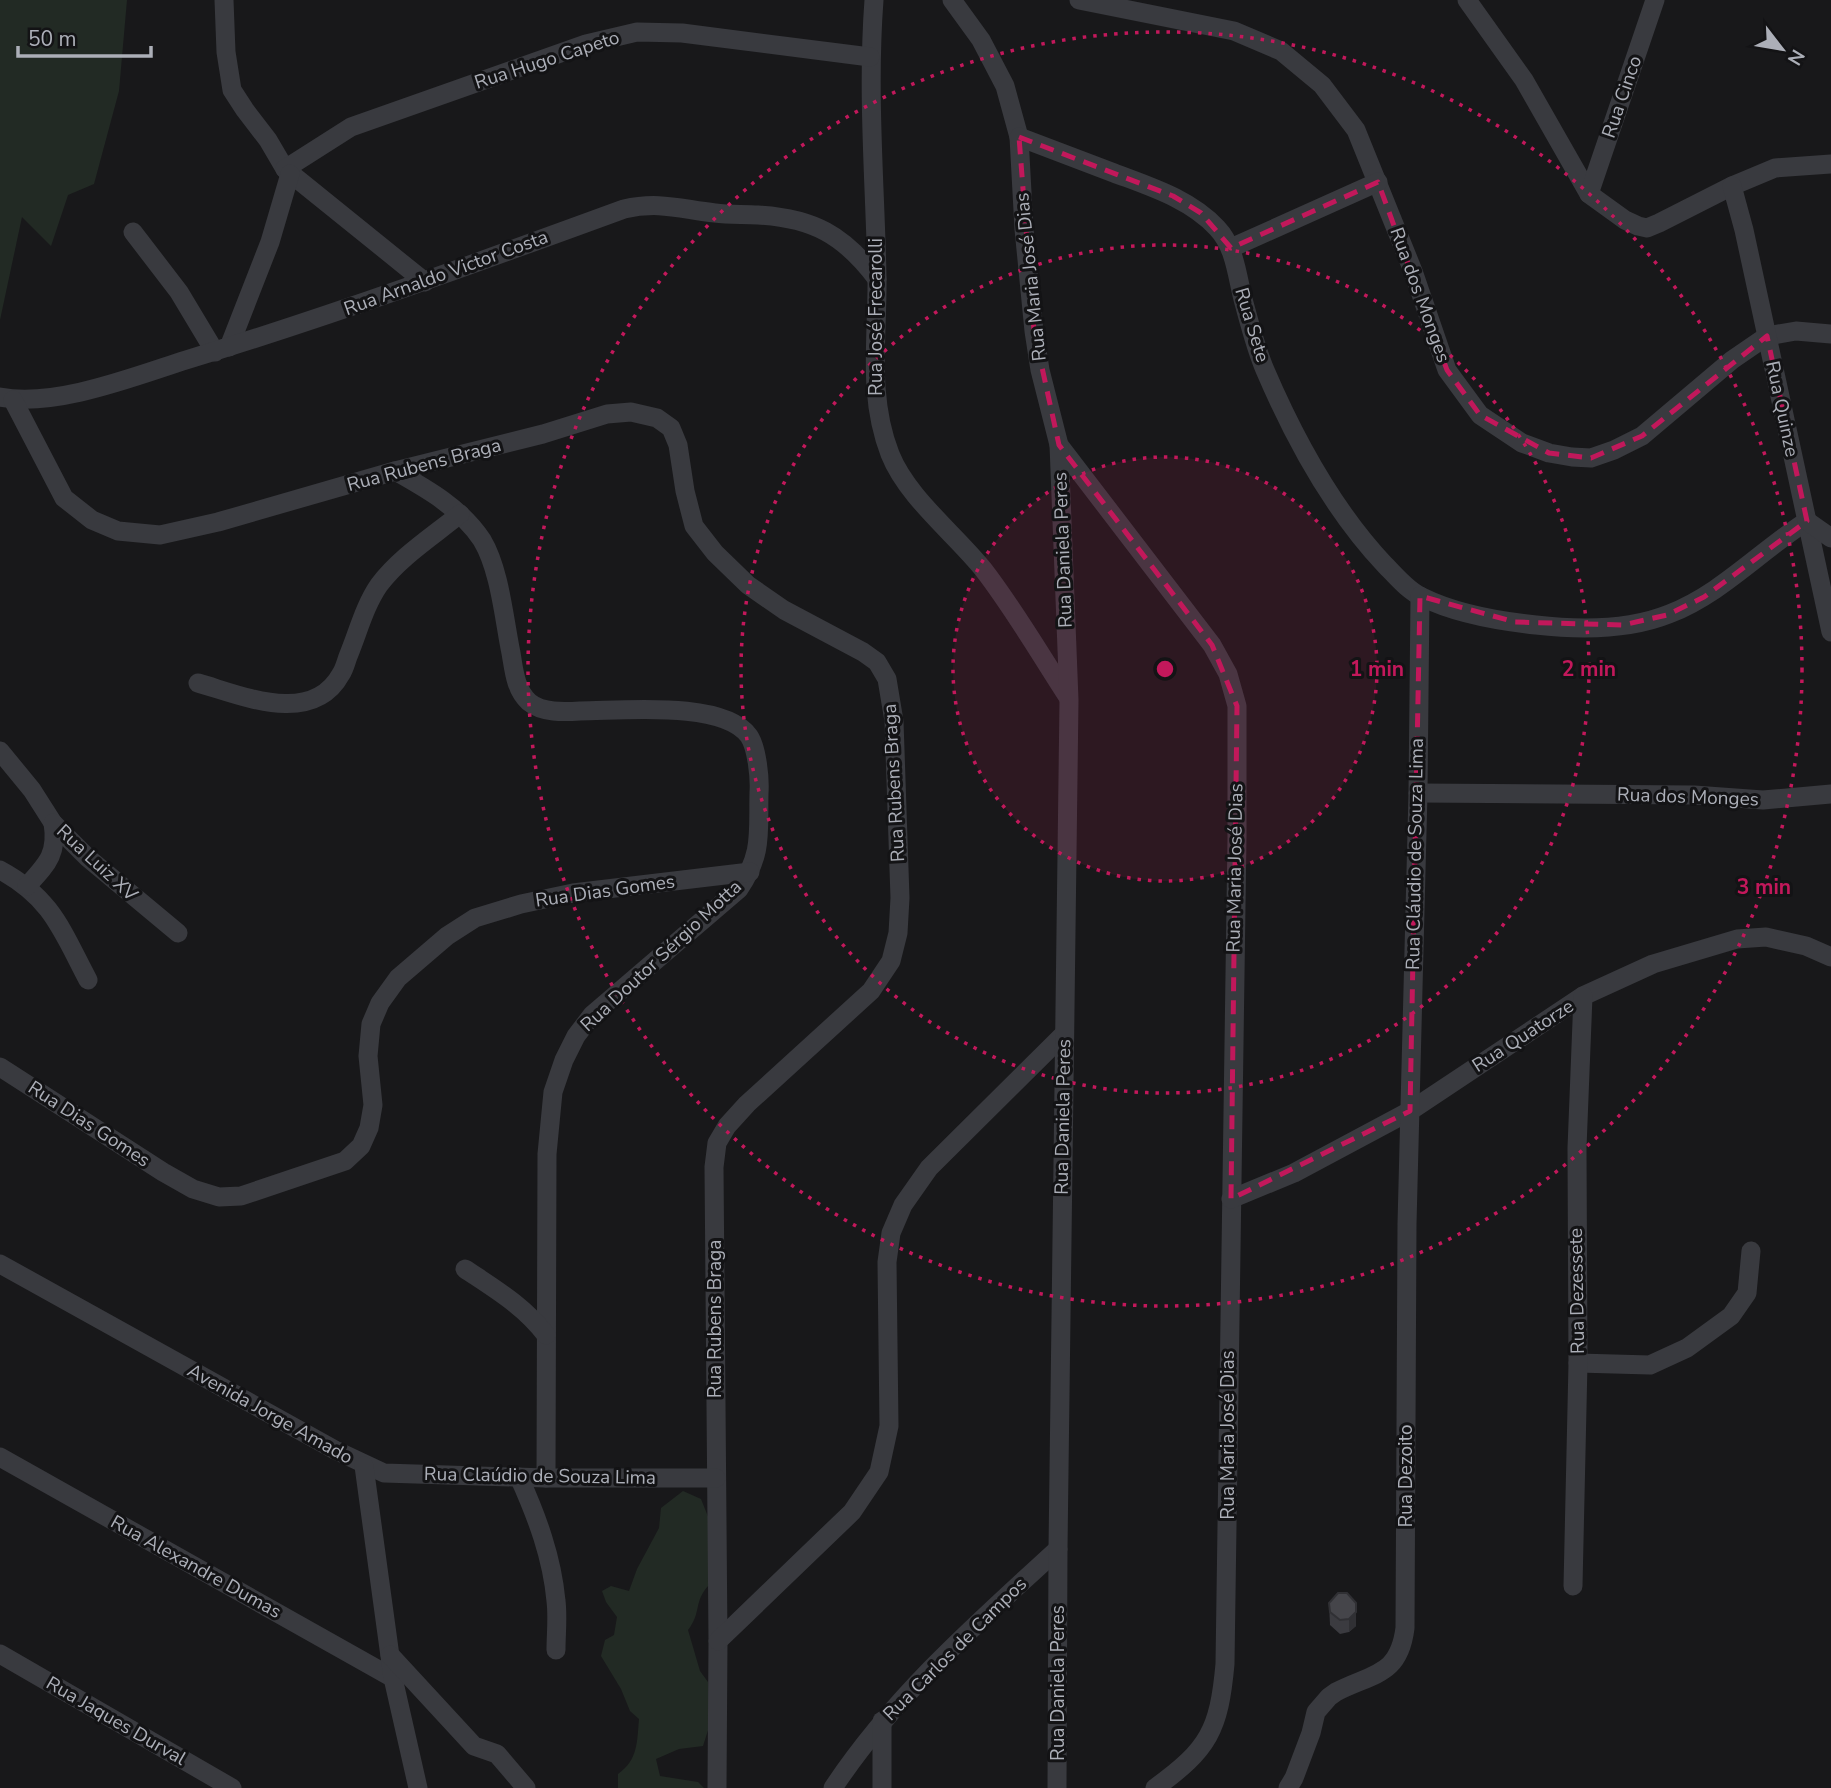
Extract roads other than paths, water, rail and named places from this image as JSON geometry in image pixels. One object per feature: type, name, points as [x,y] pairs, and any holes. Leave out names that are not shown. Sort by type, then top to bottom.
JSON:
[{"type":"street","points":[[224,0],[226,52],[232,90],[288,171],[425,282]]},
{"type":"street","name":"Rua José Frecarolli","points":[[874,0],[870,57],[877,279],[874,371],[877,413],[890,455],[908,484],[982,568],[1069,699]]},
{"type":"street","name":"Rua Maria José Dias","points":[[952,0],[981,40],[1005,86],[1019,137],[1024,229],[1034,331],[1040,370],[1059,445],[1212,645],[1228,674],[1237,706],[1226,1614],[1222,1697],[1204,1745],[1190,1761],[1155,1788]]},
{"type":"street","name":"Rua dos Monges","points":[[1079,0],[1150,12],[1234,31],[1281,51],[1322,85],[1356,130],[1413,271],[1447,370],[1480,415],[1522,443],[1549,453],[1572,457],[1591,458],[1614,450],[1642,436],[1732,360],[1768,336],[1796,331],[1831,334]]},
{"type":"street","points":[[1467,0],[1524,80],[1590,194],[1625,220],[1647,228],[1775,168],[1831,164]]},
{"type":"street","name":"Rua Cinco","points":[[1590,194],[1655,0]]},
{"type":"street","name":"Rua Hugo Capeto","points":[[288,171],[351,127],[586,44],[637,32],[682,33],[870,57]]},
{"type":"street","name":"Rua Sete","points":[[1019,137],[1173,196],[1220,230],[1231,248],[1244,303],[1264,367],[1297,442],[1365,543],[1398,579],[1420,597]]},
{"type":"street","points":[[133,232],[222,350],[270,242],[288,171]]},
{"type":"street","points":[[1231,248],[1378,182]]},
{"type":"street","name":"Rua Quinze","points":[[1732,186],[1768,336],[1831,632]]},
{"type":"street","name":"Rua Arnaldo Victor Costa","points":[[7,398],[43,399],[118,381],[222,350],[425,282],[624,209],[646,204],[795,219],[820,228],[846,244],[877,279]]},
{"type":"street","name":"Rua Rubens Braga","points":[[7,398],[64,498],[92,520],[118,531],[160,535],[218,522],[395,471],[543,434],[607,414],[631,412],[657,418],[671,428],[678,445],[694,526],[715,553],[748,585],[784,610],[877,662],[887,679],[894,721],[900,898],[898,933],[891,961],[871,991],[747,1104],[727,1126],[717,1143],[714,1167],[717,1788]]},
{"type":"street","name":"Rua Daniela Peres","points":[[1057,1788],[1069,699],[1059,445]]},
{"type":"street","name":"Rua Doutor Sérgio Motta","points":[[395,471],[437,495],[460,514],[482,541],[496,576],[517,688],[530,703],[545,710],[670,710],[720,716],[736,723],[750,737],[760,777],[757,856],[739,889],[592,1016],[576,1036],[564,1060],[554,1091],[547,1154],[546,1478]]},
{"type":"street","points":[[198,683],[277,704],[303,703],[326,692],[341,676],[367,607],[378,586],[399,564],[460,514]]},
{"type":"street","points":[[1420,597],[1469,613],[1551,627],[1623,625],[1667,615],[1704,597],[1780,538],[1807,522],[1831,538]]},
{"type":"street","name":"Rua Cláudio de Souza Lima","points":[[1410,1111],[1420,597]]},
{"type":"street","name":"Rua Luiz XV","points":[[0,751],[32,790],[53,823],[88,858],[178,933]]},
{"type":"street","name":"Rua dos Monges","points":[[1418,793],[1694,795],[1763,800],[1831,794]]},
{"type":"street","points":[[27,886],[53,853],[56,839],[53,823]]},
{"type":"street","points":[[0,870],[27,886],[54,914],[88,980]]},
{"type":"street","name":"Rua Dias Gomes","points":[[0,1066],[193,1189],[219,1197],[241,1196],[345,1161],[361,1146],[369,1128],[373,1105],[369,1056],[371,1024],[380,1003],[398,978],[465,923],[521,904],[573,893],[750,872]]},
{"type":"street","name":"Rua Quatorze","points":[[1231,1199],[1294,1173],[1410,1111],[1583,996],[1653,964],[1737,939],[1766,937],[1806,946],[1831,957]]},
{"type":"street","name":"Rua Dezessete","points":[[1573,1586],[1578,1363],[1577,1148],[1583,996]]},
{"type":"street","points":[[718,1641],[852,1512],[878,1472],[889,1426],[887,1262],[891,1233],[903,1205],[929,1168],[1064,1034]]},
{"type":"street","name":"Rua Dezoito","points":[[1288,1788],[1307,1745],[1316,1712],[1322,1704],[1336,1692],[1386,1669],[1399,1655],[1403,1643],[1406,1237],[1410,1111]]},
{"type":"street","points":[[1578,1363],[1650,1365],[1687,1348],[1731,1316],[1747,1293],[1751,1251]]},
{"type":"street","name":"Avenida Jorge Amado","points":[[0,1264],[364,1466],[393,1678],[418,1788]]},
{"type":"street","points":[[465,1269],[518,1305],[534,1319],[546,1335]]},
{"type":"street","name":"Rua Alexandre Dumas","points":[[0,1457],[393,1678]]},
{"type":"street","name":"Rua Claúdio de Souza Lima","points":[[364,1466],[384,1473],[546,1478],[716,1478]]},
{"type":"street","points":[[519,1477],[537,1516],[549,1558],[556,1602],[556,1650]]},
{"type":"street","name":"Rua Carlos de Campos","points":[[833,1788],[882,1721],[947,1652],[1058,1549]]},
{"type":"street","name":"Rua Jaques Durval","points":[[0,1654],[232,1788]]},
{"type":"street","points":[[390,1655],[474,1745],[497,1754],[526,1788]]},
{"type":"street","points":[[882,1721],[882,1788]]}]
